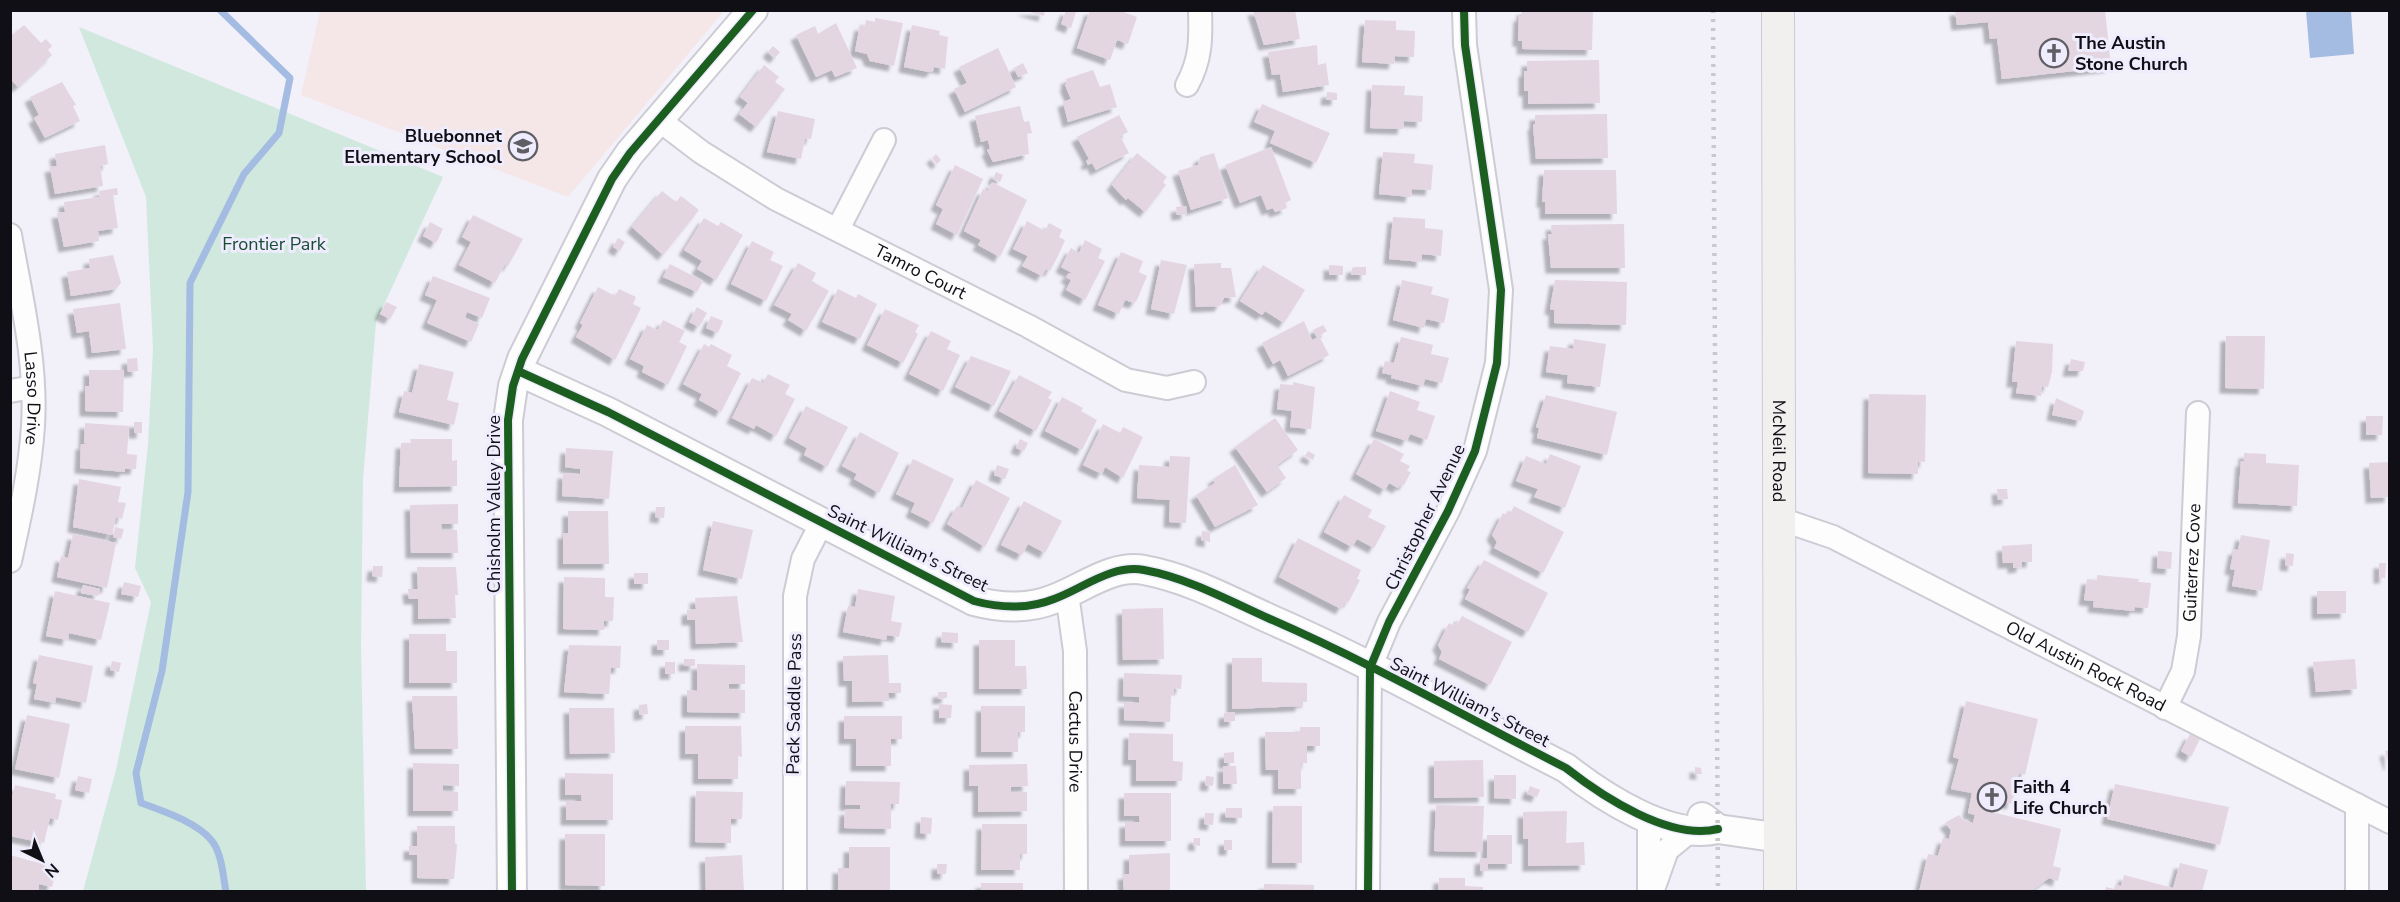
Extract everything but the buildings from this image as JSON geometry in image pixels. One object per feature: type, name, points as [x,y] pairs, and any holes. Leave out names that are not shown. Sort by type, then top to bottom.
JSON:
[{"type":"main road","name":"McNeil Road","points":[[1778,10],[1780,891]]},
{"type":"street","name":"Chisholm Valley Drive","points":[[512,891],[508,420],[518,371],[562,276],[612,179],[630,153],[753,10]]},
{"type":"street","points":[[1187,85],[1198,60],[1202,41],[1200,10]]},
{"type":"street","name":"Christopher Avenue","points":[[1368,891],[1370,668],[1389,622],[1448,511],[1475,451],[1497,363],[1501,290],[1465,45],[1464,10]]},
{"type":"street","name":"Tamro Court","points":[[659,120],[745,182],[1028,326],[1125,380],[1167,388],[1194,382]]},
{"type":"street","points":[[838,229],[884,140]]},
{"type":"street","name":"Lasso Drive","points":[[10,234],[28,335],[33,387],[30,460],[10,561]]},
{"type":"street","name":"Saint William's Street","points":[[518,371],[608,412],[974,601],[1006,607],[1026,606],[1067,594],[1101,577],[1120,571],[1142,570],[1246,605],[1308,634],[1566,768],[1600,794],[1675,828],[1780,838]]},
{"type":"street","points":[[10,391],[33,387]]},
{"type":"street","name":"Guiterrez Cove","points":[[2165,708],[2184,670],[2189,636],[2198,413]]},
{"type":"street","name":"Old Austin Rock Road","points":[[1780,519],[1833,537],[2390,822]]},
{"type":"street","name":"Pack Saddle Pass","points":[[795,891],[795,596],[804,560],[822,522]]},
{"type":"street","name":"Cactus Drive","points":[[1067,594],[1075,651],[1076,891]]},
{"type":"street","name":"Saint William's Street","points":[[1566,768],[1621,783],[1689,817],[1703,817],[1704,830]]},
{"type":"street","points":[[2356,891],[2357,805]]},
{"type":"street","points":[[1649,817],[1651,891]]},
{"type":"street","points":[[1651,891],[1667,850],[1704,830]]},
{"type":"shaded area","name":"Bluebonnet Elementary School","points":[[320,10],[724,11],[568,197],[301,95]]},
{"type":"green space","name":"Frontier Park","points":[[79,27],[443,177],[376,322],[363,479],[361,646],[366,891],[83,891],[116,770],[151,602],[135,568],[148,444],[153,349],[146,197]]},
{"type":"water","points":[[2306,11],[2351,11],[2354,54],[2310,58]]},
{"type":"waterway","points":[[220,10],[290,78],[279,133],[244,174],[190,283],[188,492],[162,671],[136,773],[141,803],[189,823],[206,834],[212,841],[220,859],[226,892]]},
{"type":"railway","points":[[1713,10],[1718,892]]},
{"type":"cycle path","points":[[512,892],[508,420],[513,386],[522,359],[612,179],[630,153],[753,10]]},
{"type":"cycle path","points":[[1368,892],[1370,668],[1389,622],[1448,511],[1475,451],[1497,363],[1501,290],[1465,45],[1464,10]]},
{"type":"cycle path","points":[[518,371],[608,412],[974,601],[1004,606],[1035,605],[1065,595],[1098,578],[1132,569],[1177,578],[1308,636],[1382,672],[1566,768],[1638,814],[1679,829],[1699,831],[1718,829]]},
{"type":"place","name":"The Austin Stone Church","points":[[2054,53]]},
{"type":"place","name":"Bluebonnet Elementary School","points":[[523,146]]},
{"type":"place","name":"Faith 4 Life Church","points":[[1992,797]]}]
